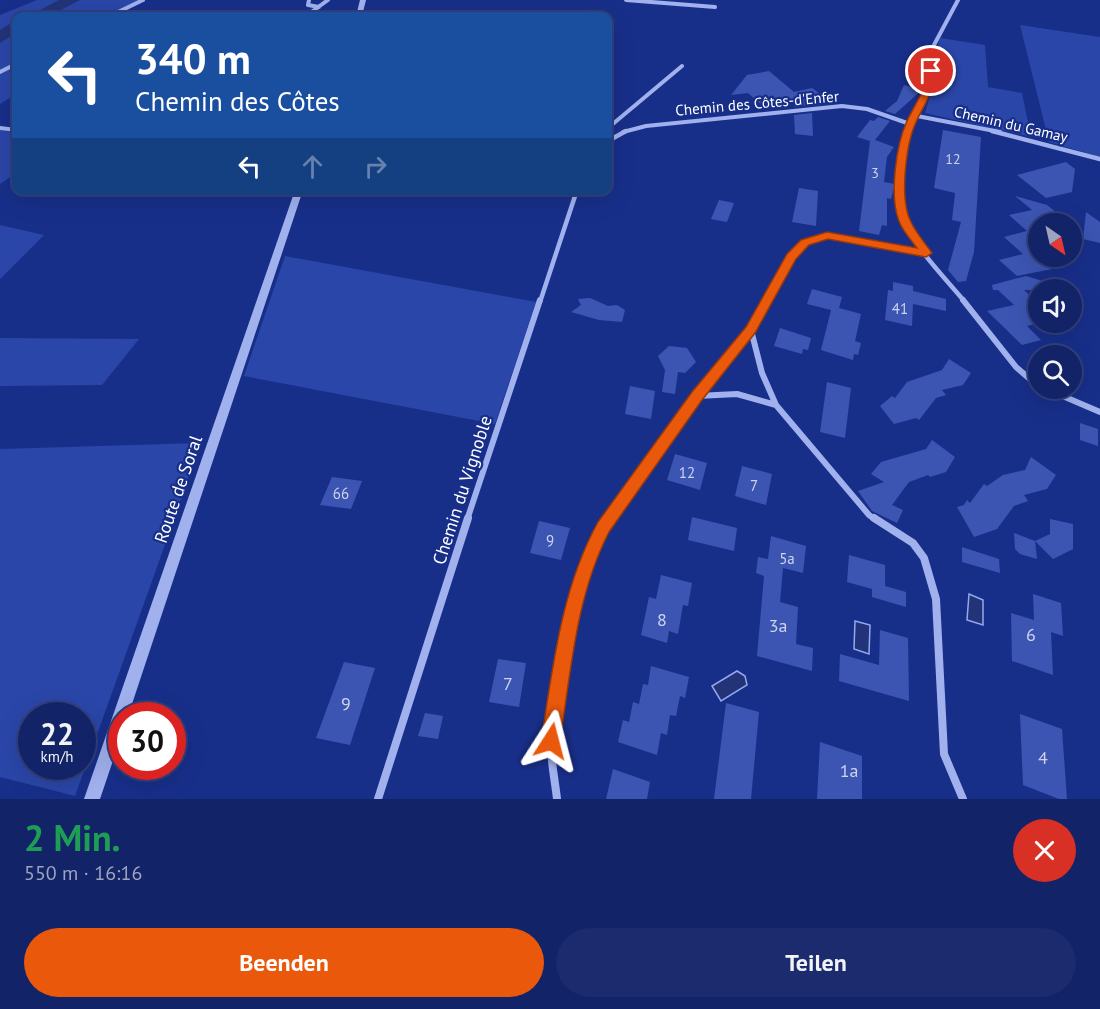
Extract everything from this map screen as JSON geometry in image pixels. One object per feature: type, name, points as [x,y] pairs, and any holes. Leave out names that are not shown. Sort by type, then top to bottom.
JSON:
[{"type":"street","points":[[118,12],[143,0]]},
{"type":"street","points":[[309,0],[308,5],[319,7]]},
{"type":"street","points":[[312,12],[328,0]]},
{"type":"street","points":[[626,0],[715,7]]},
{"type":"street","points":[[958,0],[934,45],[930,84],[917,116],[910,124],[902,149],[901,194],[904,221],[926,253],[1016,367],[1028,377]]},
{"type":"street","points":[[612,125],[682,66]]},
{"type":"street","name":"Chemin des Côtes-d'Enfer","points":[[612,139],[629,129],[646,126],[833,107],[867,109],[910,124]]},
{"type":"street","name":"Chemin du Gamay","points":[[917,116],[1013,135],[1100,159]]},
{"type":"street","name":"Route de Soral","points":[[92,799],[297,195]]},
{"type":"street","name":"Chemin du Vignoble","points":[[378,799],[418,668],[575,195]]},
{"type":"street","points":[[556,799],[551,741],[569,623],[586,565],[604,527],[697,396],[751,330],[791,257],[799,247],[827,235],[926,253]]},
{"type":"street","points":[[751,330],[762,373],[776,405],[869,514],[913,543],[924,558],[936,599],[944,754],[963,799]]},
{"type":"street","points":[[697,396],[729,393],[762,399],[776,405]]},
{"type":"street","points":[[1070,399],[1100,412]]},
{"type":"shaded area","points":[[37,0],[141,0],[116,12],[12,12],[12,65],[0,71],[0,15]]},
{"type":"shaded area","points":[[1020,25],[1100,37],[1100,157],[1049,142]]},
{"type":"shaded area","points":[[940,38],[985,45],[988,87],[1022,93],[1031,137],[925,113],[933,85],[934,58]]},
{"type":"shaded area","points":[[12,68],[12,96],[0,104],[0,74]]},
{"type":"shaded area","points":[[0,130],[12,132],[12,176],[0,184]]},
{"type":"shaded area","points":[[0,225],[44,235],[0,279]]},
{"type":"shaded area","points":[[285,256],[536,302],[495,424],[244,376]]},
{"type":"shaded area","points":[[0,338],[139,339],[102,385],[0,386]]},
{"type":"shaded area","points":[[200,443],[180,502],[172,507],[176,514],[96,737],[96,702],[18,702],[18,780],[81,780],[75,796],[0,777],[0,449]]},
{"type":"shaded area","points":[[969,594],[983,600],[983,625],[967,620]]},
{"type":"shaded area","points":[[855,621],[870,625],[869,654],[854,649]]},
{"type":"shaded area","points":[[737,671],[745,676],[747,685],[721,701],[712,686]]},
{"type":"building","points":[[907,61],[919,63],[915,78],[905,76]]},
{"type":"building","points":[[769,71],[794,92],[812,88],[827,99],[811,103],[811,105],[794,107],[794,102],[763,106],[748,93],[731,95],[747,75]]},
{"type":"building","points":[[904,85],[923,89],[895,114],[885,111],[897,101]]},
{"type":"building","points":[[812,113],[813,136],[795,134],[794,115]]},
{"type":"building","points":[[878,117],[890,121],[875,140],[894,147],[887,157],[884,182],[895,184],[891,199],[887,198],[887,226],[882,225],[879,235],[859,231],[870,141],[857,137],[870,120],[874,121]]},
{"type":"building","points":[[943,130],[981,137],[974,252],[966,281],[958,282],[948,270],[961,222],[952,220],[955,193],[934,188]]},
{"type":"building","points":[[1066,162],[1075,169],[1072,192],[1046,198],[1017,175]]},
{"type":"building","points":[[799,188],[818,191],[816,226],[792,222]]},
{"type":"building","points":[[1015,196],[1047,205],[1057,213],[1028,213],[1028,267],[1052,269],[1017,276],[999,260],[1023,254],[1004,237],[1027,231],[1009,215],[1032,210]]},
{"type":"building","points":[[719,200],[734,203],[727,222],[711,219]]},
{"type":"building","points":[[1086,212],[1100,222],[1100,243],[1083,239]]},
{"type":"building","points":[[1026,276],[1036,279],[1028,279],[1028,290],[1024,290],[1028,294],[1027,326],[1028,333],[1034,333],[1041,340],[1022,345],[987,311],[1014,305],[998,290],[993,290],[992,285]]},
{"type":"building","points":[[893,282],[913,286],[913,291],[946,299],[946,311],[913,304],[912,326],[885,320],[888,290],[893,291]]},
{"type":"building","points":[[812,289],[842,297],[839,308],[861,314],[855,341],[861,343],[858,355],[854,354],[853,360],[821,350],[831,310],[807,304]]},
{"type":"building","points":[[590,298],[608,306],[617,305],[625,310],[622,322],[599,320],[571,312],[581,305],[578,299]]},
{"type":"building","points":[[780,328],[811,338],[808,350],[803,349],[802,354],[774,346]]},
{"type":"building","points":[[669,346],[687,348],[696,362],[685,373],[678,372],[675,394],[662,392],[665,370],[658,356]]},
{"type":"building","points":[[949,359],[971,373],[963,385],[942,390],[946,395],[936,398],[919,420],[916,418],[894,424],[880,406],[892,396],[895,398],[907,382],[942,370]]},
{"type":"building","points":[[827,382],[851,388],[845,438],[820,432]]},
{"type":"building","points":[[630,386],[655,391],[651,419],[625,414]]},
{"type":"building","points":[[1080,423],[1098,429],[1098,446],[1080,440]]},
{"type":"building","points":[[932,440],[955,457],[946,472],[930,477],[928,475],[909,482],[892,505],[903,510],[897,523],[872,511],[858,491],[884,482],[871,474],[881,462],[926,449]]},
{"type":"building","points":[[675,454],[707,463],[700,490],[667,480]]},
{"type":"building","points":[[1031,457],[1056,475],[1047,489],[1024,495],[1028,501],[1014,506],[997,529],[974,537],[957,507],[964,505],[967,500],[970,503],[984,484],[987,486],[1003,475],[1025,470]]},
{"type":"building","points":[[742,466],[772,474],[766,505],[735,496]]},
{"type":"building","points":[[332,477],[362,481],[351,509],[320,505]]},
{"type":"building","points":[[692,517],[737,528],[734,551],[688,540]]},
{"type":"building","points":[[1050,519],[1073,524],[1073,549],[1053,559],[1035,541],[1050,534]]},
{"type":"building","points":[[539,521],[570,528],[561,560],[530,553]]},
{"type":"building","points":[[1014,533],[1035,541],[1037,559],[1020,554],[1015,549]]},
{"type":"building","points":[[771,536],[806,546],[803,573],[783,568],[780,602],[798,607],[796,644],[813,648],[812,671],[757,656],[764,576],[756,573],[758,557],[768,559]]},
{"type":"building","points":[[962,547],[999,559],[1000,573],[962,562]]},
{"type":"building","points":[[849,555],[885,565],[885,586],[906,592],[906,607],[872,597],[872,589],[847,582]]},
{"type":"building","points":[[661,575],[692,583],[688,606],[683,605],[678,634],[669,631],[667,643],[641,635],[649,597],[656,599]]},
{"type":"building","points":[[1033,594],[1061,603],[1063,636],[1051,632],[1053,675],[1012,661],[1011,613],[1034,620]]},
{"type":"building","points":[[880,630],[908,638],[909,701],[839,681],[840,654],[879,665]]},
{"type":"building","points":[[498,659],[526,663],[519,707],[489,702]]},
{"type":"building","points":[[344,662],[375,668],[350,745],[316,738]]},
{"type":"building","points":[[651,666],[689,677],[685,698],[680,696],[676,716],[670,715],[667,735],[661,733],[657,755],[618,742],[623,720],[629,722],[633,702],[639,704],[643,684],[648,685]]},
{"type":"building","points":[[726,703],[759,712],[751,799],[714,799]]},
{"type":"building","points":[[425,713],[443,716],[438,739],[418,736]]},
{"type":"building","points":[[1020,714],[1062,729],[1067,799],[1059,799],[1023,785]]},
{"type":"building","points":[[820,742],[862,756],[862,799],[817,799]]},
{"type":"building","points":[[613,769],[650,782],[647,799],[606,799]]},
{"type":"waterway","points":[[46,12],[72,0]]},
{"type":"waterway","points":[[0,38],[12,28]]},
{"type":"route","points":[[551,741],[569,623],[592,548],[604,527],[697,396],[751,330],[791,257],[805,242],[827,235],[926,253],[904,221],[901,194],[902,149],[910,124],[917,116],[930,84],[931,71]]}]
